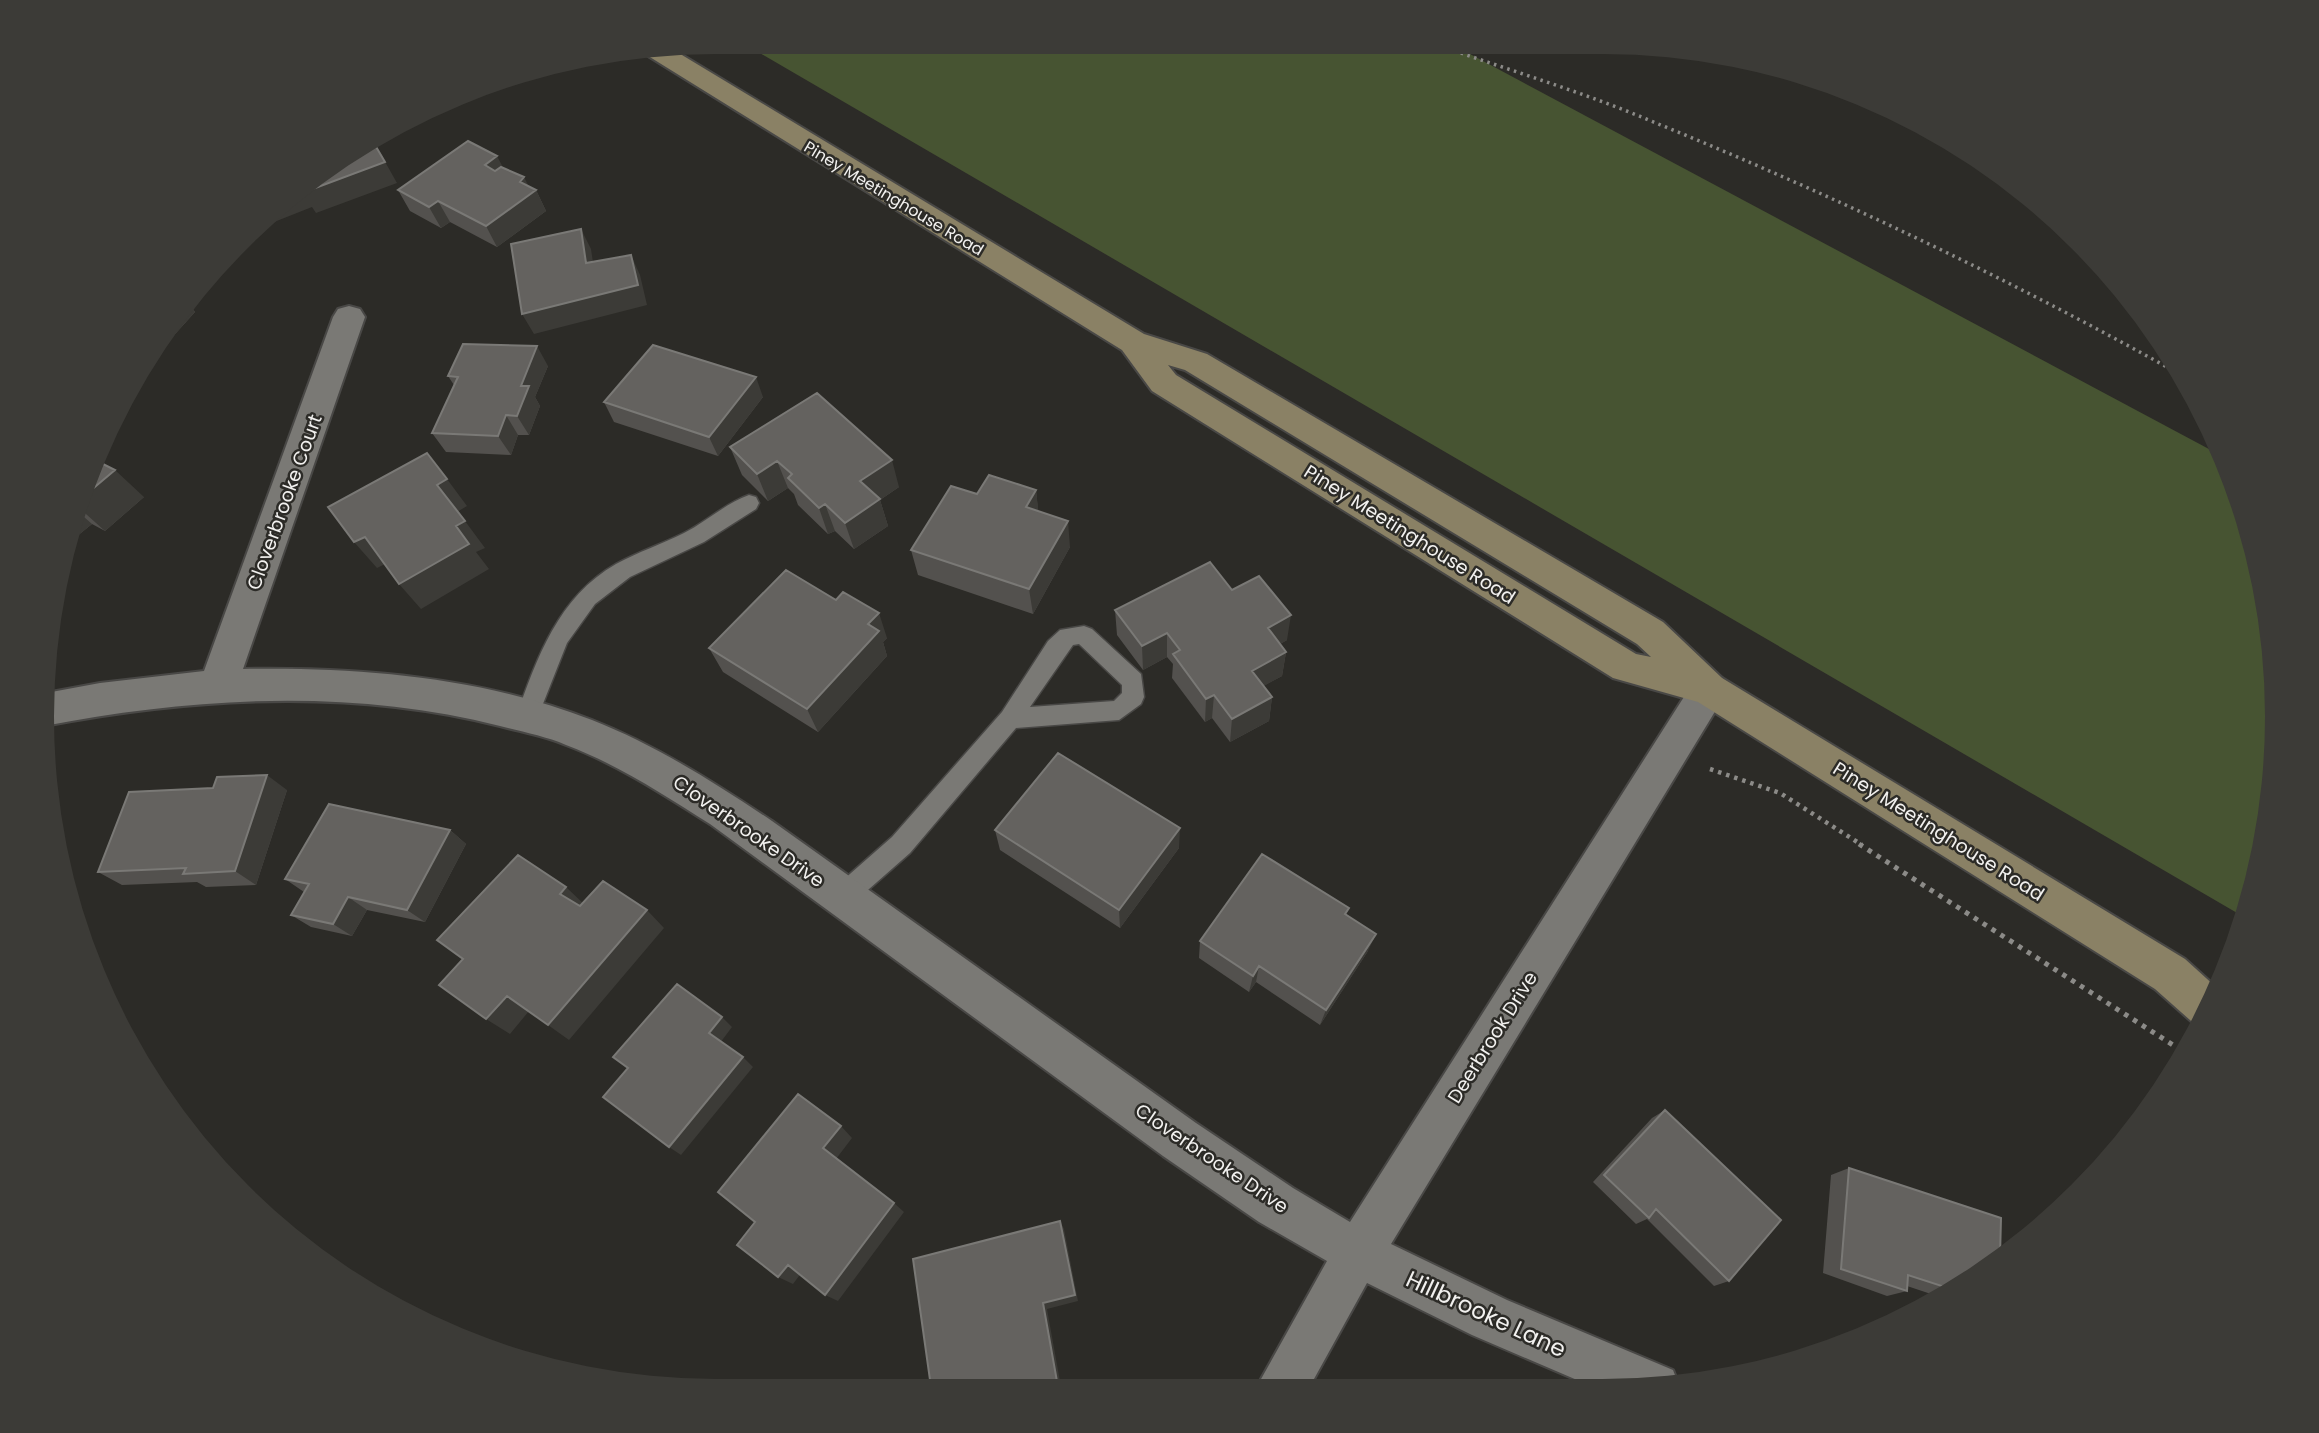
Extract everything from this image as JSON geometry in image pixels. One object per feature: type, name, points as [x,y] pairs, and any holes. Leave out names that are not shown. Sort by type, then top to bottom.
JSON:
[{"type":"main road","name":"Piney Meetinghouse Road","points":[[665,57],[1133,342],[1164,383],[1626,667],[1709,689],[2170,974],[2200,1001]]},
{"type":"main road","name":"Piney Meetinghouse Road","points":[[2170,974],[2207,986]]},
{"type":"street","name":"Cloverbrooke Court","points":[[218,686],[349,317]]},
{"type":"street","name":"Cloverbrooke Drive","points":[[54,708],[94,699],[218,686],[380,688],[469,700],[576,730],[660,769],[843,896],[1230,1175],[1357,1253]]},
{"type":"street","name":"Deerbrook Drive","points":[[1286,1379],[1357,1253],[1709,689]]},
{"type":"street","name":"Hillbrooke Lane","points":[[1357,1253],[1542,1342],[1630,1378]]},
{"type":"lane","points":[[527,717],[549,655],[585,599],[612,576],[645,557],[690,539],[749,503]]},
{"type":"lane","points":[[843,896],[901,845],[1010,719],[1056,648],[1068,636],[1084,635],[1133,681],[1133,697],[1119,710],[1010,719]]},
{"type":"path","points":[[1464,54],[1650,120],[1836,202],[2084,320],[2163,364]]},
{"type":"path","points":[[1673,747],[1726,779],[1753,782],[1780,793],[2176,1047]]},
{"type":"green space","points":[[762,54],[1470,54],[2207,448],[2230,504],[2242,545],[2252,587],[2263,673],[2265,716],[2259,803],[2252,846],[2235,912]]},
{"type":"building","points":[[468,141],[497,156],[485,165],[495,171],[501,167],[524,177],[520,182],[536,190],[486,226],[438,201],[429,207],[398,190]]},
{"type":"building","points":[[377,148],[385,162],[320,186]]},
{"type":"building","points":[[581,229],[586,263],[631,255],[638,285],[522,314],[511,244]]},
{"type":"building","points":[[463,344],[537,346],[521,386],[529,386],[517,416],[506,415],[498,436],[432,433],[458,377],[448,376]]},
{"type":"building","points":[[653,345],[756,377],[709,437],[604,402]]},
{"type":"building","points":[[817,393],[892,460],[860,481],[880,499],[845,523],[825,504],[819,508],[788,478],[792,474],[777,461],[757,474],[730,447]]},
{"type":"building","points":[[427,453],[447,479],[437,485],[465,521],[456,526],[469,544],[399,584],[365,537],[354,542],[328,507]]},
{"type":"building","points":[[104,465],[115,470],[96,486]]},
{"type":"building","points":[[989,475],[1036,490],[1026,507],[1068,521],[1029,589],[911,550],[951,486],[977,494]]},
{"type":"building","points":[[1210,562],[1232,590],[1259,576],[1291,615],[1268,628],[1286,652],[1252,671],[1272,697],[1232,719],[1214,695],[1206,699],[1173,654],[1180,650],[1167,633],[1142,646],[1115,610]]},
{"type":"building","points":[[786,570],[836,600],[843,592],[879,613],[868,624],[879,631],[807,709],[709,648]]},
{"type":"building","points":[[1058,753],[1180,828],[1119,910],[995,830]]},
{"type":"building","points":[[267,775],[235,871],[183,874],[186,868],[98,872],[129,792],[213,788],[217,777]]},
{"type":"building","points":[[329,804],[450,830],[407,910],[348,897],[333,924],[291,915],[309,884],[285,879]]},
{"type":"building","points":[[1262,854],[1349,908],[1345,914],[1376,934],[1326,1010],[1259,966],[1253,976],[1200,941]]},
{"type":"building","points":[[518,855],[566,887],[560,894],[580,906],[603,881],[647,910],[548,1025],[507,996],[486,1019],[439,985],[463,959],[437,940]]},
{"type":"building","points":[[677,984],[722,1017],[709,1033],[743,1057],[669,1147],[603,1097],[628,1068],[613,1057]]},
{"type":"building","points":[[798,1094],[841,1126],[823,1148],[894,1203],[825,1295],[788,1265],[778,1277],[737,1245],[755,1222],[718,1192]]},
{"type":"building","points":[[1665,1110],[1781,1220],[1729,1281],[1656,1209],[1649,1218],[1604,1175]]},
{"type":"building","points":[[1849,1168],[2001,1218],[2000,1246],[1941,1286],[1908,1275],[1907,1291],[1841,1269]]},
{"type":"building","points":[[1060,1221],[1075,1295],[1043,1303],[1057,1379],[930,1379],[913,1259]]}]
